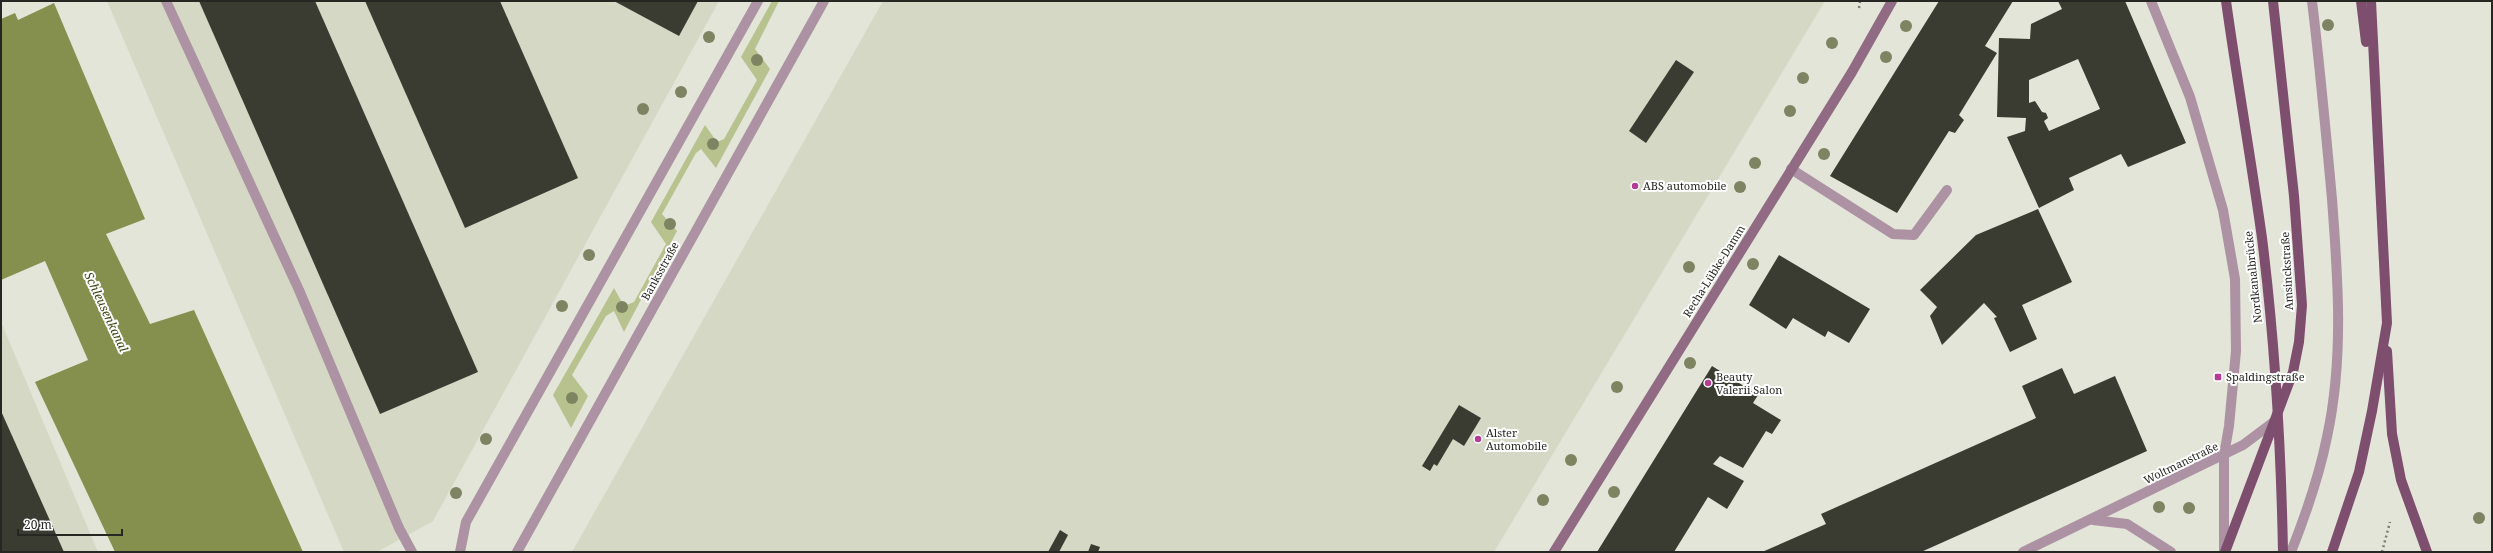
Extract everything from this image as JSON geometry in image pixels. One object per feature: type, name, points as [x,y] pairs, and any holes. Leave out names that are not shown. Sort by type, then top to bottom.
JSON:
[{"type":"main road","name":"Recha-Lübke-Damm","points":[[1554,552],[1852,72],[1892,1]]},
{"type":"main road","name":"Nordkanalbrücke","points":[[2226,1],[2262,238],[2276,370],[2281,456],[2283,552]]},
{"type":"main road","name":"Amsinckstraße","points":[[2225,552],[2293,372],[2299,342],[2302,305],[2294,196],[2273,1]]},
{"type":"main road","points":[[2361,1],[2375,108]]},
{"type":"main road","points":[[2371,1],[2375,108],[2384,237],[2387,386],[2392,434],[2401,480],[2427,552]]},
{"type":"main road","points":[[2332,552],[2359,472],[2372,411],[2386,323]]},
{"type":"street","points":[[166,1],[299,290],[399,528],[412,552]]},
{"type":"street","points":[[460,552],[466,522],[758,1]]},
{"type":"street","name":"Banksstraße","points":[[516,552],[824,1]]},
{"type":"street","name":"Amsinckstraße","points":[[2151,1],[2190,97],[2223,210],[2235,279],[2236,351],[2229,426],[2224,455],[2225,552]]},
{"type":"street","points":[[2291,552],[2312,501],[2328,436],[2335,384],[2339,327],[2336,255],[2312,1]]},
{"type":"street","points":[[1791,169],[1893,234],[1914,235],[1947,190]]},
{"type":"street","name":"Woltmanstraße","points":[[2023,552],[2093,520],[2224,455],[2243,445],[2275,421]]},
{"type":"street","points":[[2093,520],[2127,524],[2171,552]]},
{"type":"shaded area","points":[[107,1],[719,1],[433,521],[377,552],[344,552]]},
{"type":"shaded area","points":[[772,1],[779,1],[755,49],[770,69],[716,168],[701,149],[696,153],[662,214],[677,231],[624,332],[614,311],[606,316],[572,375],[588,396],[571,428],[553,395],[614,288],[624,306],[634,302],[666,244],[651,222],[705,125],[717,142],[724,139],[757,80],[741,57]]},
{"type":"shaded area","points":[[883,1],[1825,1],[1494,552],[572,552]]},
{"type":"shaded area","points":[[1,322],[98,552],[1,552]]},
{"type":"water","name":"Schleusenkanal","points":[[54,3],[145,219],[106,234],[150,324],[194,310],[303,552],[115,552],[35,382],[88,360],[45,261],[1,280],[1,19],[15,13],[18,20]]},
{"type":"building","points":[[199,1],[315,1],[478,372],[380,414]]},
{"type":"building","points":[[365,1],[500,1],[578,178],[465,228]]},
{"type":"building","points":[[614,1],[698,1],[679,36]]},
{"type":"building","points":[[1939,1],[2013,1],[1985,46],[1997,53],[1959,115],[1964,120],[1955,133],[1949,131],[1897,213],[1830,176]]},
{"type":"building","points":[[2058,1],[2125,1],[2186,143],[2128,167],[2121,154],[2069,178],[2074,190],[2039,208],[2007,137],[2025,131],[2026,118],[1997,117],[1999,38],[2030,39],[2031,24],[2062,9]],"holes":[[[2078,59],[2100,109],[2049,131],[2044,121],[2048,118],[2046,113],[2042,112],[2035,101],[2029,103],[2029,80]]]},
{"type":"building","points":[[1676,60],[1694,72],[1646,143],[1629,131]]},
{"type":"building","points":[[2038,209],[2072,282],[2022,305],[2037,339],[2010,352],[1994,318],[1997,317],[1984,303],[1942,345],[1930,316],[1937,307],[1920,290],[1976,235]]},
{"type":"building","points":[[1779,255],[1870,309],[1849,343],[1828,331],[1825,337],[1793,318],[1786,329],[1749,305]]},
{"type":"building","points":[[1712,366],[1758,395],[1753,403],[1781,420],[1772,434],[1766,431],[1743,468],[1720,456],[1713,464],[1744,481],[1727,509],[1708,497],[1674,552],[1597,552]]},
{"type":"building","points":[[2062,368],[2074,394],[2115,376],[2147,451],[1921,552],[1762,552],[1826,524],[1821,514],[2036,418],[2022,386]]},
{"type":"building","points":[[1459,405],[1481,418],[1464,446],[1453,439],[1437,466],[1434,464],[1430,471],[1422,466]]},
{"type":"building","points":[[1,411],[64,552],[1,552]]},
{"type":"building","points":[[1060,530],[1068,535],[1059,552],[1048,552]]},
{"type":"building","points":[[1091,544],[1100,547],[1098,552],[1088,552]]},
{"type":"place","name":"ABS automobile","points":[[1635,186]]},
{"type":"place","name":"Spaldingstraße","points":[[2218,377]]},
{"type":"place","name":"Beauty Valerii Salon","points":[[1708,383]]},
{"type":"place","name":"Alster Automobile","points":[[1478,439]]}]
